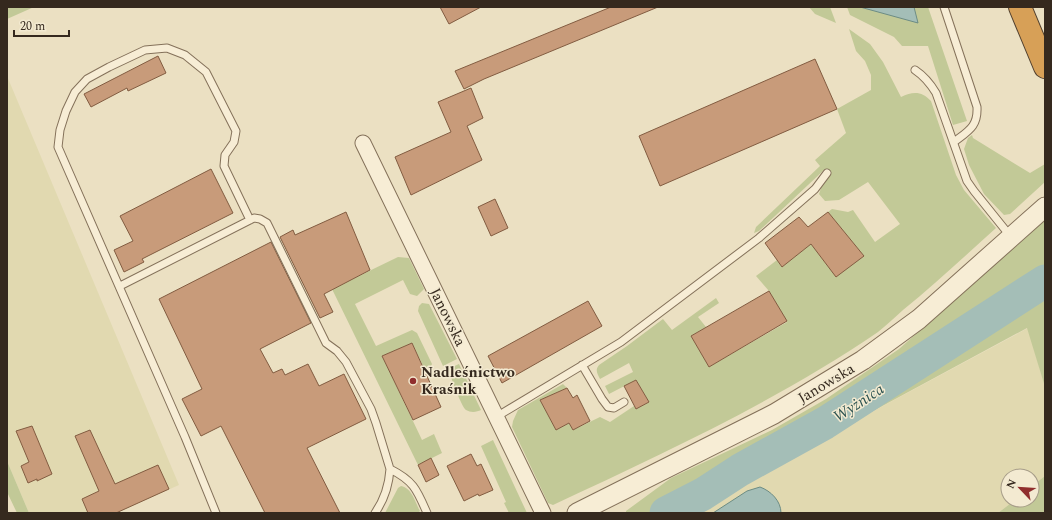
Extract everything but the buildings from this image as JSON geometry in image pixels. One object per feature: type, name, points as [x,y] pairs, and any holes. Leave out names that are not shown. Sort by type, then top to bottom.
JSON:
[{"type":"highway","points":[[1020,7],[1045,67]]},
{"type":"street","name":"Janowska","points":[[363,143],[543,513]]},
{"type":"street","name":"Janowska","points":[[577,513],[729,437],[784,408],[847,371],[919,319],[1045,207]]},
{"type":"lane","points":[[944,7],[977,107],[977,117],[975,123],[954,142]]},
{"type":"lane","points":[[216,513],[120,286],[58,147],[60,130],[75,92],[87,79],[109,66],[145,50],[166,48],[185,55],[206,72],[236,131],[234,142],[225,155],[224,166],[250,220]]},
{"type":"lane","points":[[915,70],[929,82],[936,93],[967,181],[1011,237]]},
{"type":"lane","points":[[496,417],[621,342],[759,238],[815,189],[826,173]]},
{"type":"lane","points":[[120,286],[254,218],[260,219],[267,223],[326,343],[337,351],[346,362],[373,416],[390,469],[386,491],[375,513]]},
{"type":"lane","points":[[582,365],[602,399],[608,406],[614,408],[624,402]]},
{"type":"lane","points":[[390,469],[409,481],[416,489],[427,513]]},
{"type":"shaded area","points":[[7,76],[179,485],[116,513],[29,513],[7,461]]},
{"type":"shaded area","points":[[1028,328],[1045,387],[1045,476],[1040,480],[1040,468],[1000,468],[1000,508],[1005,508],[998,513],[684,513]]},
{"type":"green space","points":[[7,7],[34,7],[7,19]]},
{"type":"green space","points":[[809,7],[830,7],[836,23],[815,14]]},
{"type":"green space","points":[[847,7],[860,7],[917,22],[914,7],[928,7],[967,121],[953,125],[928,46],[902,46],[894,37],[850,15]]},
{"type":"green space","points":[[849,29],[870,44],[883,62],[901,97],[917,93],[924,95],[931,101],[956,175],[964,190],[996,228],[878,332],[840,357],[760,403],[678,446],[553,505],[548,503],[512,427],[518,410],[563,384],[567,388],[540,400],[556,430],[569,423],[573,430],[600,417],[610,422],[634,406],[636,409],[649,402],[636,380],[609,394],[605,386],[633,372],[629,363],[600,379],[597,368],[599,365],[663,319],[672,330],[716,298],[719,303],[698,317],[706,327],[691,336],[709,367],[787,322],[769,291],[756,276],[777,260],[782,267],[811,244],[836,276],[864,256],[828,212],[832,209],[848,212],[853,210],[875,242],[900,224],[868,182],[839,200],[825,201],[819,194],[822,185],[829,176],[824,170],[759,231],[754,233],[756,227],[820,166],[815,160],[846,133],[837,109],[871,90],[871,75],[865,61],[856,51]]},
{"type":"green space","points":[[972,135],[973,138],[1030,173],[1045,164],[1045,182],[1010,214],[1004,215],[984,194],[969,165],[964,149],[968,138]]},
{"type":"green space","points":[[1045,219],[1045,277],[824,421],[738,468],[702,492],[662,513],[626,513],[626,511],[671,478],[772,430],[826,399],[899,349]]},
{"type":"green space","points":[[398,257],[409,258],[424,289],[417,296],[410,294],[403,280],[355,304],[376,346],[412,330],[417,333],[432,364],[430,368],[425,370],[412,343],[382,356],[422,440],[434,434],[442,453],[418,465],[332,289]]},
{"type":"green space","points":[[1045,289],[1045,387],[1027,328],[684,513],[674,513],[830,425]]},
{"type":"green space","points":[[422,303],[429,304],[457,359],[443,366],[418,311],[419,306]]},
{"type":"green space","points":[[459,364],[481,410],[474,412],[466,410],[456,391],[448,369]]},
{"type":"green space","points":[[493,440],[527,513],[509,513],[504,503],[506,502],[481,446]]},
{"type":"green space","points":[[7,461],[29,513],[17,513],[7,492]]},
{"type":"green space","points":[[1045,476],[1045,513],[998,513],[1005,508],[1040,508],[1040,480]]},
{"type":"green space","points":[[401,486],[405,487],[411,492],[420,511],[418,513],[385,513],[398,488]]},
{"type":"water","points":[[860,7],[914,7],[918,23]]},
{"type":"water","points":[[760,487],[775,497],[781,509],[781,513],[713,513],[747,491]]},
{"type":"waterway","name":"Wyżnica","points":[[666,513],[703,494],[740,470],[825,423],[1045,281]]},
{"type":"place","name":"Nadleśnictwo Kraśnik","points":[[413,381]]}]
